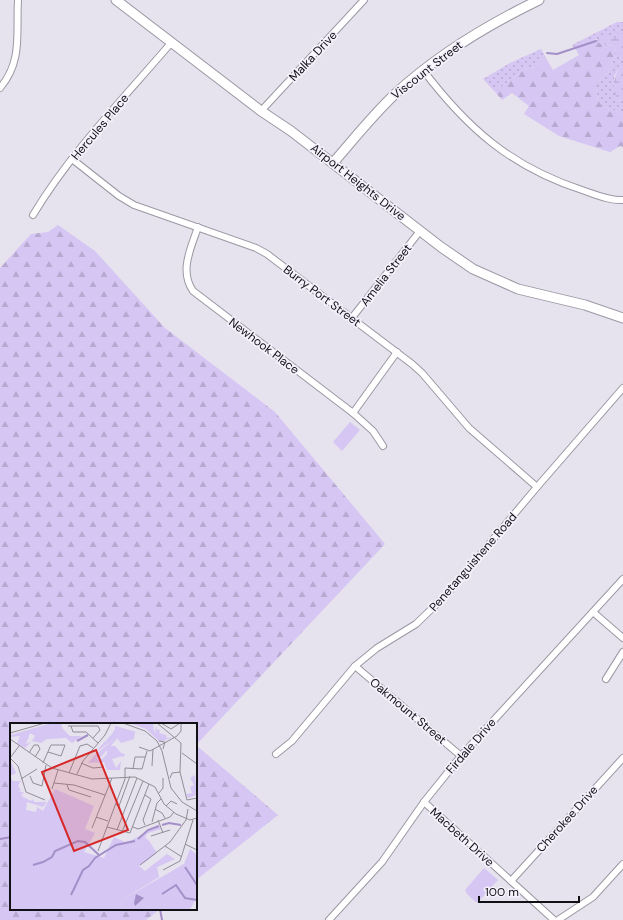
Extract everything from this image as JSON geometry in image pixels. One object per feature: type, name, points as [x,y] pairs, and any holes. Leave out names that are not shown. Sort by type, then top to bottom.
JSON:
[{"type":"street","points":[[0,88],[11,73],[16,59],[18,0]]},
{"type":"street","name":"Airport Heights Drive","points":[[116,0],[473,270],[518,290],[585,305],[623,318]]},
{"type":"street","name":"Malka Drive","points":[[261,111],[364,0]]},
{"type":"street","name":"Viscount Street","points":[[333,163],[379,110],[423,70],[470,37],[523,4],[539,0]]},
{"type":"street","name":"Hercules Place","points":[[33,215],[72,159],[171,43]]},
{"type":"street","points":[[423,70],[458,114],[482,136],[510,156],[557,181],[592,193],[623,200]]},
{"type":"street","name":"Burry Port Street","points":[[72,159],[129,202],[263,251],[351,319],[397,352],[422,374],[469,428],[537,487]]},
{"type":"street","name":"Newhook Place","points":[[198,227],[186,268],[187,280],[193,291],[353,413],[373,431],[383,446]]},
{"type":"street","name":"Amelia Street","points":[[351,319],[420,231]]},
{"type":"street","points":[[353,413],[397,352]]},
{"type":"street","name":"Penetanguishene Road","points":[[276,754],[292,741],[355,666],[377,648],[416,624],[438,604],[623,388]]},
{"type":"street","name":"Firdale Drive","points":[[329,920],[382,862],[424,802],[461,756],[623,579]]},
{"type":"street","points":[[594,612],[623,638]]},
{"type":"street","points":[[606,679],[623,652]]},
{"type":"street","name":"Oakmount Street","points":[[355,666],[461,756]]},
{"type":"street","name":"Cherokee Drive","points":[[511,881],[623,758]]},
{"type":"street","name":"Macbeth Drive","points":[[424,802],[554,920]]},
{"type":"street","points":[[558,920],[592,896],[623,864]]},
{"type":"green space","points":[[617,22],[623,22],[623,34],[584,42],[576,50],[572,45]]},
{"type":"green space","points":[[620,33],[623,34],[623,61],[613,46],[601,44],[596,41],[601,37]]},
{"type":"green space","points":[[593,39],[613,49],[615,56],[608,73],[600,79],[596,87],[598,100],[602,106],[623,114],[623,147],[620,146],[610,152],[559,136],[524,114],[529,106],[512,93],[502,100],[495,92],[524,69],[535,67],[546,58],[553,70],[579,55],[576,50],[584,42]]},
{"type":"green space","points":[[601,44],[613,46],[623,61],[623,64],[620,64],[614,77],[618,100],[623,101],[623,114],[602,106],[598,100],[596,87],[600,79],[608,73],[615,56],[606,46]]},
{"type":"green space","points":[[541,49],[546,58],[535,67],[524,69],[495,92],[483,79],[510,63]]},
{"type":"green space","points":[[620,64],[623,64],[623,101],[618,100],[614,90],[614,82]]},
{"type":"green space","points":[[58,225],[95,251],[165,328],[275,412],[385,544],[197,744],[197,723],[10,723],[10,910],[159,910],[146,920],[0,920],[0,268],[31,234],[48,232]]},
{"type":"green space","points":[[350,422],[360,430],[342,451],[333,442]]},
{"type":"green space","points":[[197,746],[278,815],[197,879]]},
{"type":"green space","points":[[484,868],[498,880],[477,903],[465,890]]},
{"type":"waterway","points":[[547,53],[557,54],[596,41]]},
{"type":"waterway","points":[[0,839],[10,837]]},
{"type":"waterway","points":[[160,910],[162,920]]}]
